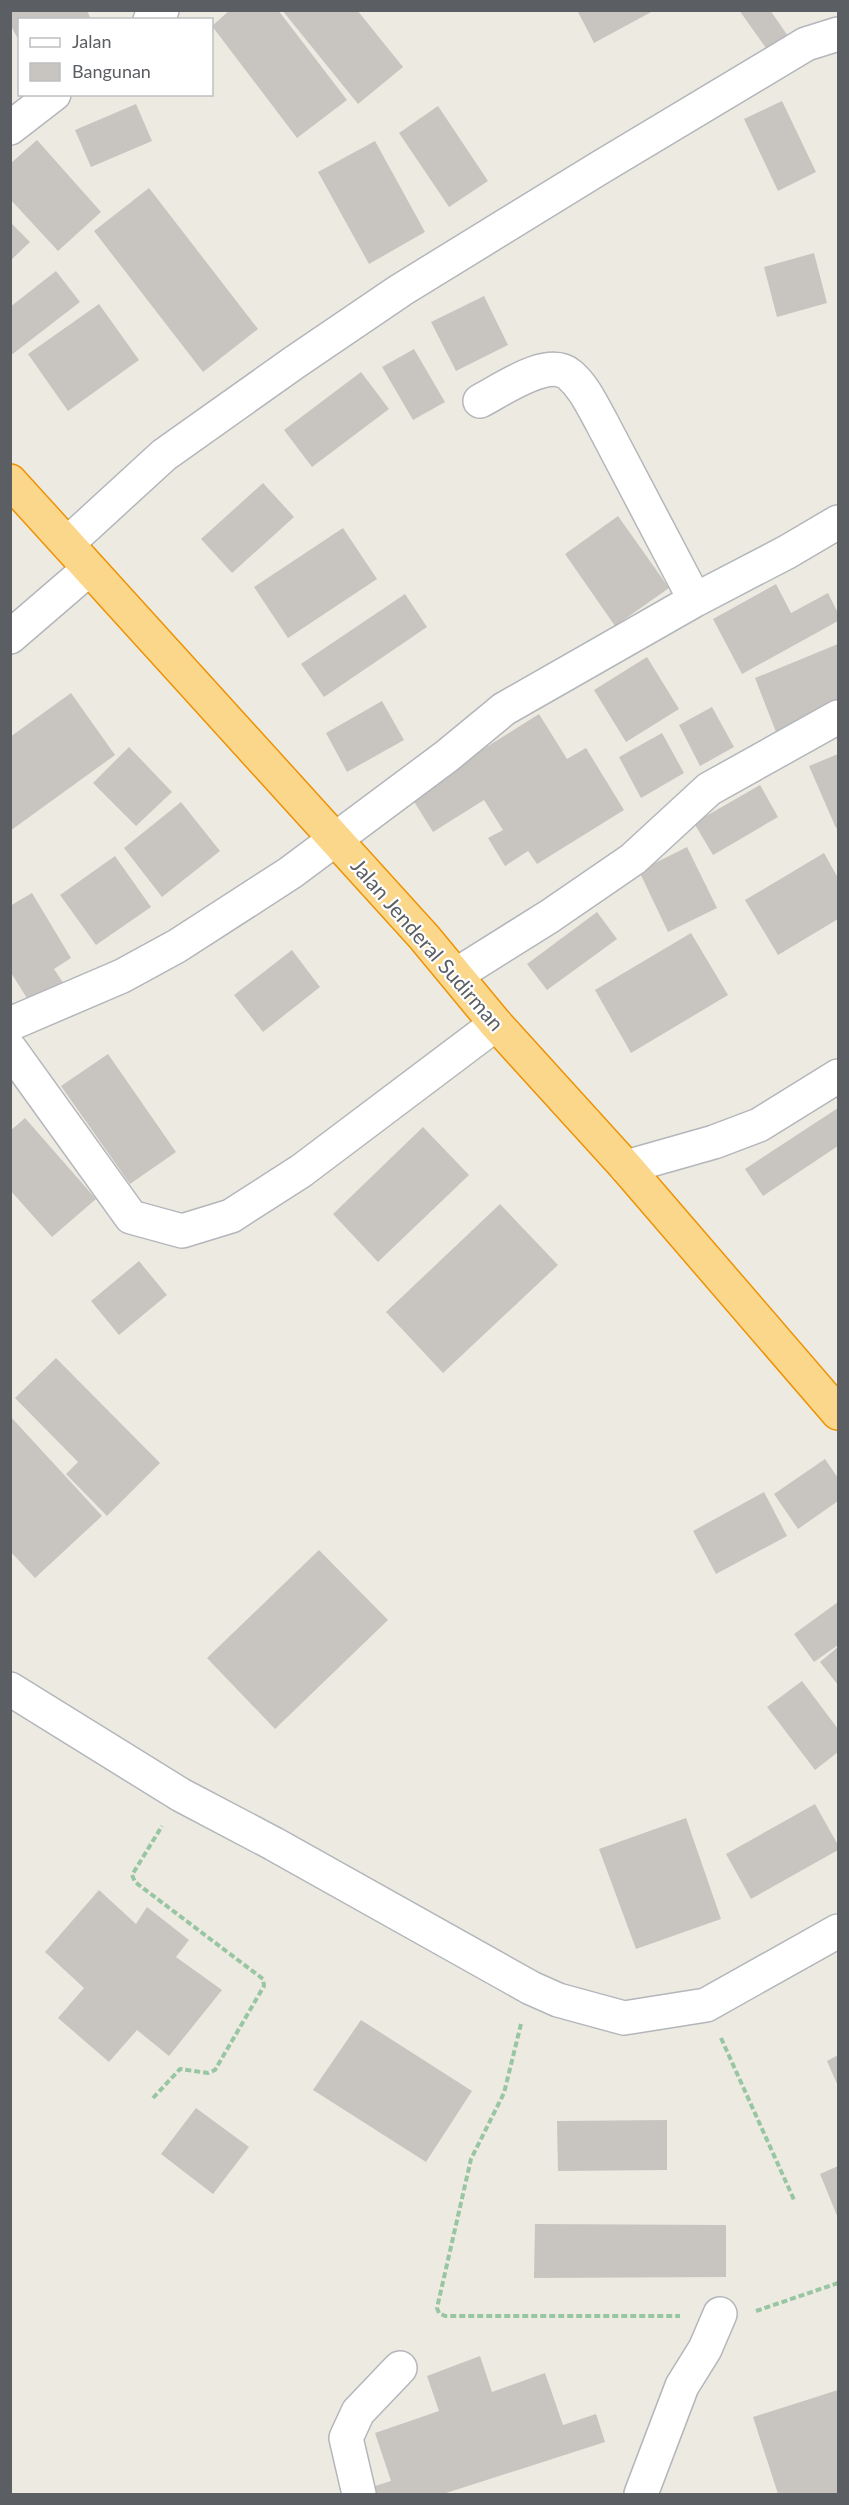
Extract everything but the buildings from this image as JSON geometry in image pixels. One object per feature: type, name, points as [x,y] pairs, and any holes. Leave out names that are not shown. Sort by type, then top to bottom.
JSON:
[{"type":"highway","name":"Jalan Jenderal Sudirman","points":[[10,481],[336,838],[496,1024],[626,1167],[838,1413]]},
{"type":"street","points":[[68,543],[164,455],[294,362],[401,290],[600,167],[806,44],[838,34]]},
{"type":"street","points":[[10,128],[51,96]]},
{"type":"street","points":[[480,401],[532,373],[552,368],[568,373],[585,392],[602,421],[695,600]]},
{"type":"street","points":[[10,1024],[122,976],[177,946],[290,873],[447,756],[504,709],[838,522]]},
{"type":"street","points":[[10,637],[89,569]]},
{"type":"street","points":[[456,975],[550,916],[633,859],[670,826],[694,800],[710,789],[838,717]]},
{"type":"street","points":[[10,1049],[131,1217],[182,1231],[231,1216],[301,1172],[496,1024]]},
{"type":"street","points":[[626,1167],[714,1142],[759,1125],[838,1076]]},
{"type":"street","points":[[10,1689],[181,1795],[274,1844],[531,1988],[558,2000],[624,2018],[706,2005],[838,1931]]},
{"type":"street","points":[[641,2494],[682,2386],[705,2349],[720,2314]]},
{"type":"street","points":[[359,2494],[346,2438],[358,2412],[399,2368]]},
{"type":"path","points":[[153,2098],[180,2069],[208,2073],[215,2070],[264,1986],[263,1978],[135,1882],[132,1875],[181,1795]]},
{"type":"path","points":[[531,1988],[504,2093],[471,2159],[437,2308],[439,2313],[445,2316],[623,2316],[753,2312],[838,2283]]},
{"type":"path","points":[[706,2005],[795,2202]]}]
